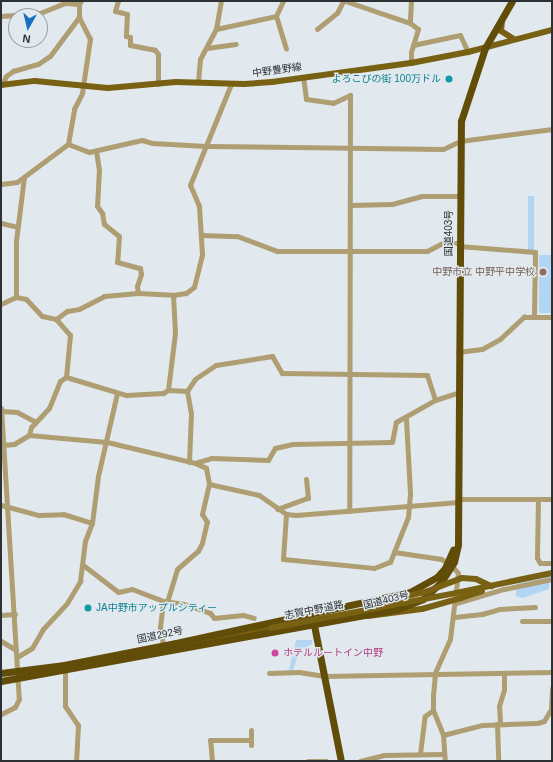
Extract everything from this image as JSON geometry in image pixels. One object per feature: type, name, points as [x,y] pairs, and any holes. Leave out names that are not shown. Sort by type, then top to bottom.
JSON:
[{"type":"highway","name":"国道403号","points":[[314,625],[408,606],[430,594],[450,564],[458,548],[460,141],[465,106],[485,48],[512,1]]},
{"type":"highway","name":"国道403号","points":[[312,614],[334,610],[423,586],[437,577],[450,564]]},
{"type":"highway","points":[[423,586],[430,594]]},
{"type":"highway","points":[[312,614],[341,761]]},
{"type":"highway","name":"国道292号","points":[[1,674],[18,675],[65,671],[312,614]]},
{"type":"highway","name":"国道292号","points":[[1,681],[18,675],[164,648],[314,625]]},
{"type":"main road","points":[[502,19],[502,33],[518,38]]},
{"type":"main road","name":"中野豊野線","points":[[2,85],[35,81],[83,87],[198,82],[231,84],[303,77],[411,64],[485,48],[552,30]]},
{"type":"main road","name":"志賀中野道路","points":[[164,648],[461,595],[490,586],[552,573]]},
{"type":"main road","points":[[334,610],[428,591],[462,578],[472,578],[490,586]]},
{"type":"main road","points":[[362,616],[377,617],[422,608],[504,583]]},
{"type":"street","points":[[118,1],[115,11],[127,14],[126,36],[130,37],[130,45],[155,50],[158,54],[158,84]]},
{"type":"street","points":[[198,82],[200,59],[216,30],[221,1]]},
{"type":"street","points":[[282,1],[276,16],[286,48]]},
{"type":"street","points":[[317,29],[337,12],[344,1],[354,2],[410,23],[418,29],[413,44],[411,64]]},
{"type":"street","points":[[410,23],[411,1]]},
{"type":"street","points":[[1,16],[40,13],[65,3],[80,2],[79,17],[59,47],[50,56],[38,64],[13,71],[6,76],[2,85]]},
{"type":"street","points":[[216,30],[276,16]]},
{"type":"street","points":[[1,184],[17,182],[68,144],[74,109],[83,87],[90,39],[79,17]]},
{"type":"street","points":[[413,44],[460,35],[468,52]]},
{"type":"street","points":[[207,48],[236,44]]},
{"type":"street","points":[[303,77],[306,99],[333,103],[350,95],[349,374],[347,444],[348,511]]},
{"type":"street","points":[[56,319],[68,311],[80,309],[104,296],[138,293],[173,295],[186,293],[194,287],[202,254],[199,206],[190,185],[231,84]]},
{"type":"street","points":[[68,144],[89,152],[135,140],[206,146],[350,146],[443,149],[460,141],[552,128]]},
{"type":"street","points":[[96,151],[99,169],[97,206],[102,212],[104,224],[119,236],[117,262],[140,268],[141,274],[137,286],[138,293]]},
{"type":"street","points":[[16,297],[18,227],[24,177]]},
{"type":"street","points":[[350,205],[392,204],[421,196],[459,196]]},
{"type":"street","points":[[1,223],[18,227]]},
{"type":"street","points":[[201,235],[237,236],[277,251],[427,251],[443,243],[535,252],[534,317]]},
{"type":"street","points":[[168,390],[175,333],[173,295]]},
{"type":"street","points":[[1,304],[16,297],[26,299],[42,316],[56,319],[70,335],[66,377],[60,382],[49,408],[36,422],[29,435],[14,444],[3,445]]},
{"type":"street","points":[[458,352],[482,349],[500,339],[524,317],[552,317]]},
{"type":"street","points":[[192,462],[191,413],[187,391],[195,379],[216,365],[272,356],[282,373],[427,375],[435,400]]},
{"type":"street","points":[[66,377],[117,393],[154,394],[168,390],[187,391]]},
{"type":"street","points":[[192,462],[210,458],[268,460],[275,448],[293,444],[392,442],[396,422],[406,418],[435,400],[459,392]]},
{"type":"street","points":[[17,657],[32,648],[43,629],[67,603],[80,581],[85,541],[92,523],[98,476],[117,393]]},
{"type":"street","points":[[1,408],[5,471],[4,505],[15,614],[19,699],[15,707],[1,714]]},
{"type":"street","points":[[1,411],[17,412],[36,422]]},
{"type":"street","points":[[286,514],[283,559],[374,568],[390,562],[408,517],[406,418]]},
{"type":"street","points":[[29,435],[107,442],[192,462],[206,468],[209,484],[202,514],[206,522],[202,543],[198,551],[177,568],[165,602],[160,627],[164,648]]},
{"type":"street","points":[[1,476],[5,471]]},
{"type":"street","points":[[277,509],[292,505],[308,498],[306,479]]},
{"type":"street","points":[[209,484],[259,495],[286,514],[348,511],[458,500],[552,500]]},
{"type":"street","points":[[538,499],[536,558],[540,563],[552,563]]},
{"type":"street","points":[[4,505],[39,515],[63,514],[92,523]]},
{"type":"street","points":[[394,552],[436,558],[450,564],[458,575],[456,603],[450,639],[435,673],[433,710],[443,735],[445,761]]},
{"type":"street","points":[[83,565],[111,589],[118,592],[132,589],[165,602],[184,604],[210,613],[214,618],[243,615],[254,618]]},
{"type":"street","points":[[456,603],[552,579]]},
{"type":"street","points":[[454,617],[482,614],[499,609],[535,607]]},
{"type":"street","points":[[1,615],[15,614]]},
{"type":"street","points":[[522,621],[552,621]]},
{"type":"street","points":[[1,641],[16,650]]},
{"type":"street","points":[[65,671],[65,706],[78,725],[76,761]]},
{"type":"street","points":[[269,673],[299,672],[324,676],[552,672]]},
{"type":"street","points":[[498,761],[499,706],[504,690],[504,673]]},
{"type":"street","points":[[443,735],[499,724],[537,723],[544,721],[551,709],[552,688]]},
{"type":"street","points":[[420,754],[425,716],[433,710]]},
{"type":"street","points":[[212,761],[210,740],[251,742],[251,730]]},
{"type":"street","points":[[360,761],[384,755],[444,754]]},
{"type":"street","points":[[308,761],[326,761]]},
{"type":"shaded area","points":[[528,196],[534,196],[534,251],[528,251]]},
{"type":"shaded area","points":[[539,255],[552,255],[552,313],[539,313]]},
{"type":"shaded area","points":[[550,576],[549,589],[523,598],[516,596],[516,584]]},
{"type":"shaded area","points":[[296,640],[312,640],[312,644],[300,650],[293,670],[289,670]]},
{"type":"place","name":"よろこびの街 100万ドル","points":[[449,79]]},
{"type":"place","name":"中野市立 中野平中学校","points":[[543,272]]},
{"type":"place","name":"JA中野市アップルシティー","points":[[88,608]]},
{"type":"place","name":"ホテルルートイン中野","points":[[275,653]]}]
